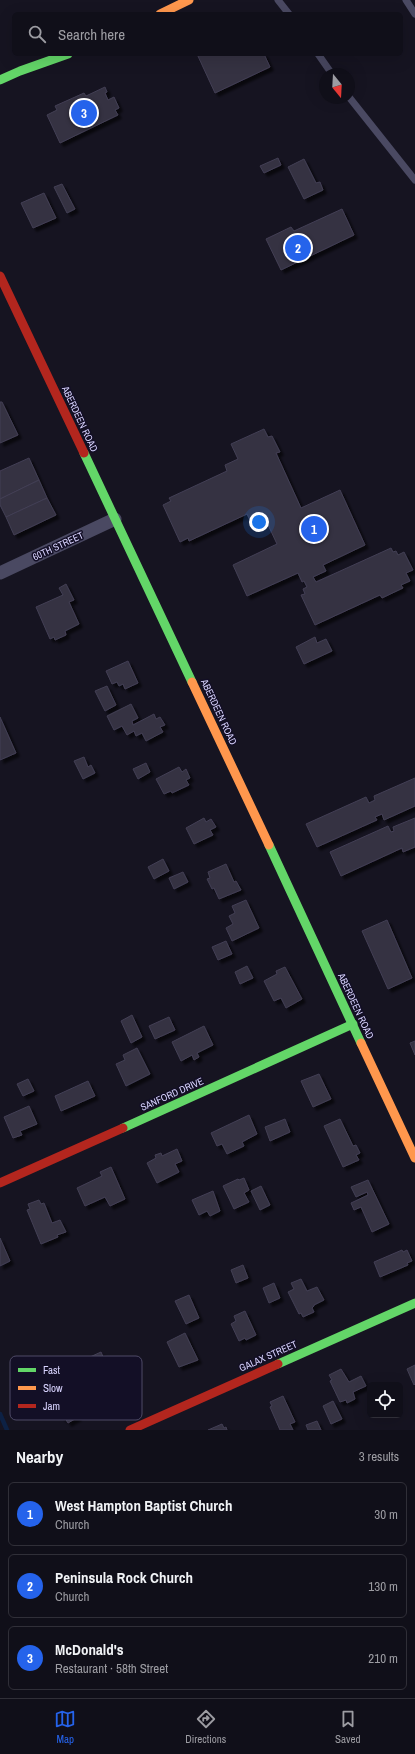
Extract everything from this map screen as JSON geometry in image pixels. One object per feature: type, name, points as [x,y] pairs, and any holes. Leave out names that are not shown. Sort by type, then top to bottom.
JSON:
[{"type":"main road","points":[[164,12],[189,0]]},
{"type":"main road","points":[[0,80],[20,71],[62,56]]},
{"type":"main road","name":"ABERDEEN ROAD","points":[[0,276],[414,1155]]},
{"type":"main road","name":"SANFORD DRIVE","points":[[0,1183],[353,1024]]},
{"type":"main road","name":"GALAX STREET","points":[[130,1430],[415,1302]]},
{"type":"street","name":"60TH STREET","points":[[0,573],[115,519]]},
{"type":"lane","points":[[278,0],[287,12]]},
{"type":"lane","points":[[406,0],[415,14]]},
{"type":"lane","points":[[319,56],[328,68]]},
{"type":"lane","points":[[355,104],[415,180]]},
{"type":"building","points":[[198,56],[265,56],[270,67],[215,93]]},
{"type":"building","points":[[105,87],[107,92],[105,93],[108,100],[114,97],[119,108],[115,110],[118,115],[60,143],[47,115],[57,110],[55,106],[84,93],[86,96]]},
{"type":"building","points":[[278,158],[281,165],[264,173],[260,166]]},
{"type":"building","points":[[304,159],[316,183],[320,182],[323,190],[304,199],[288,167]]},
{"type":"building","points":[[62,184],[75,209],[67,213],[54,187]]},
{"type":"building","points":[[44,193],[56,218],[33,228],[21,203]]},
{"type":"building","points":[[342,209],[354,235],[281,270],[266,239],[291,227],[294,231]]},
{"type":"building","points":[[0,402],[2,402],[18,435],[0,443]]},
{"type":"building","points":[[264,429],[268,437],[272,436],[280,452],[276,453],[301,508],[340,490],[365,545],[323,565],[326,571],[313,577],[316,582],[391,548],[393,552],[396,551],[398,555],[404,552],[413,570],[406,573],[410,581],[401,585],[403,588],[382,598],[380,595],[315,625],[301,595],[305,594],[303,589],[307,587],[304,581],[302,582],[298,573],[247,596],[233,565],[277,544],[263,514],[250,520],[247,514],[189,541],[188,538],[180,542],[163,505],[171,501],[169,498],[227,471],[225,465],[238,459],[231,444]]},
{"type":"building","points":[[29,458],[39,480],[0,499],[0,471]]},
{"type":"building","points":[[39,480],[47,498],[6,517],[0,505],[0,499]]},
{"type":"building","points":[[47,498],[56,515],[14,535],[6,517]]},
{"type":"building","points":[[66,584],[74,600],[69,602],[79,624],[65,631],[66,635],[55,640],[54,637],[50,639],[36,607],[63,595],[59,588]]},
{"type":"building","points":[[315,637],[317,643],[326,639],[332,651],[304,664],[296,647]]},
{"type":"building","points":[[128,661],[138,683],[125,689],[123,684],[119,686],[117,682],[112,684],[106,671]]},
{"type":"building","points":[[107,686],[116,705],[105,711],[95,691]]},
{"type":"building","points":[[131,704],[138,718],[132,721],[133,725],[154,714],[156,719],[160,717],[165,725],[160,727],[163,732],[146,741],[142,733],[136,736],[134,731],[127,735],[122,726],[114,730],[107,716]]},
{"type":"building","points":[[0,717],[16,753],[0,760]]},
{"type":"building","points":[[84,757],[88,767],[91,765],[95,773],[83,779],[74,761]]},
{"type":"building","points":[[146,763],[150,772],[138,779],[133,769]]},
{"type":"building","points":[[179,767],[182,772],[186,769],[190,778],[186,780],[189,785],[172,793],[171,791],[164,794],[156,779]]},
{"type":"building","points":[[415,778],[415,806],[384,820],[382,814],[375,817],[377,820],[317,847],[306,824],[366,797],[369,803],[375,800],[374,796]]},
{"type":"building","points":[[204,818],[206,822],[211,819],[216,827],[210,830],[213,835],[194,844],[186,828]]},
{"type":"building","points":[[415,818],[415,847],[403,852],[402,848],[341,876],[330,852],[388,826],[391,832],[394,831],[393,827]]},
{"type":"building","points":[[163,859],[169,871],[154,879],[148,867]]},
{"type":"building","points":[[226,864],[234,882],[236,881],[241,890],[219,899],[214,888],[212,889],[207,879],[210,878],[208,872]]},
{"type":"building","points":[[183,872],[188,882],[174,889],[169,878]]},
{"type":"building","points":[[246,900],[259,928],[232,941],[226,928],[233,924],[229,916],[235,913],[232,906]]},
{"type":"building","points":[[387,920],[412,978],[388,989],[362,931]]},
{"type":"building","points":[[226,941],[232,954],[218,960],[212,947]]},
{"type":"building","points":[[247,966],[253,978],[240,984],[235,972]]},
{"type":"building","points":[[285,967],[302,999],[286,1008],[281,998],[274,1001],[264,981],[277,974],[276,971]]},
{"type":"building","points":[[132,1015],[142,1037],[131,1043],[121,1021]]},
{"type":"building","points":[[169,1017],[175,1030],[155,1039],[149,1026]]},
{"type":"building","points":[[204,1026],[213,1045],[197,1053],[199,1057],[194,1060],[192,1055],[181,1061],[172,1042]]},
{"type":"building","points":[[415,1041],[415,1055],[410,1043]]},
{"type":"building","points":[[137,1048],[150,1074],[126,1086],[116,1064],[125,1060],[123,1055]]},
{"type":"building","points":[[319,1074],[331,1099],[313,1107],[301,1081]]},
{"type":"building","points":[[28,1079],[34,1091],[23,1096],[17,1084]]},
{"type":"building","points":[[88,1081],[95,1096],[61,1111],[55,1096]]},
{"type":"building","points":[[29,1106],[37,1124],[20,1131],[22,1135],[13,1138],[4,1117]]},
{"type":"building","points":[[249,1115],[257,1134],[242,1142],[244,1146],[227,1154],[222,1144],[217,1146],[211,1133]]},
{"type":"building","points":[[285,1119],[290,1132],[270,1141],[265,1127]]},
{"type":"building","points":[[340,1119],[353,1146],[356,1145],[360,1153],[356,1155],[359,1160],[343,1167],[324,1126]]},
{"type":"building","points":[[177,1149],[182,1161],[175,1164],[179,1172],[157,1183],[147,1163],[156,1158],[155,1155],[161,1153],[162,1156]]},
{"type":"building","points":[[111,1167],[125,1199],[110,1206],[105,1197],[85,1206],[77,1188],[102,1176],[100,1172]]},
{"type":"building","points":[[244,1178],[249,1190],[244,1193],[249,1202],[234,1209],[223,1186],[238,1179]]},
{"type":"building","points":[[368,1180],[389,1224],[372,1232],[361,1207],[354,1210],[351,1203],[368,1195],[367,1192],[356,1197],[351,1187]]},
{"type":"building","points":[[261,1186],[270,1205],[260,1210],[251,1191]]},
{"type":"building","points":[[213,1191],[220,1211],[210,1216],[207,1211],[199,1215],[192,1200]]},
{"type":"building","points":[[39,1200],[41,1204],[44,1203],[52,1223],[60,1220],[66,1232],[41,1244],[27,1210],[30,1209],[28,1204]]},
{"type":"building","points":[[0,1238],[10,1261],[0,1266]]},
{"type":"building","points":[[402,1250],[403,1252],[407,1250],[412,1261],[407,1263],[408,1265],[380,1277],[374,1262]]},
{"type":"building","points":[[243,1265],[248,1278],[236,1283],[231,1270]]},
{"type":"building","points":[[301,1279],[307,1291],[317,1287],[324,1300],[314,1305],[312,1308],[314,1312],[303,1317],[301,1313],[299,1314],[288,1292],[294,1289],[291,1283]]},
{"type":"building","points":[[274,1283],[280,1298],[269,1303],[263,1288]]},
{"type":"building","points":[[189,1295],[199,1318],[186,1324],[175,1301]]},
{"type":"building","points":[[245,1311],[256,1335],[246,1340],[245,1338],[239,1341],[231,1324],[236,1321],[234,1316]]},
{"type":"building","points":[[185,1333],[198,1360],[179,1367],[167,1342]]},
{"type":"building","points":[[101,1352],[103,1356],[92,1356]]},
{"type":"building","points":[[415,1365],[415,1384],[414,1385],[407,1369]]},
{"type":"building","points":[[341,1369],[349,1382],[361,1376],[366,1386],[353,1392],[355,1399],[347,1403],[346,1400],[340,1402],[330,1381],[332,1380],[329,1375]]},
{"type":"building","points":[[283,1396],[295,1422],[290,1424],[293,1430],[280,1430],[270,1407],[272,1406],[270,1402]]},
{"type":"building","points":[[333,1401],[342,1419],[331,1424],[323,1406]]},
{"type":"building","points":[[66,1420],[73,1420],[68,1423]]},
{"type":"building","points":[[317,1421],[321,1430],[308,1430],[306,1425]]},
{"type":"building","points":[[222,1424],[227,1430],[208,1430]]},
{"type":"waterway","points":[[0,1414],[7,1430]]},
{"type":"traffic: fast","points":[[0,80],[20,71],[62,56]]},
{"type":"traffic: fast","points":[[84,453],[192,682]]},
{"type":"traffic: fast","points":[[269,845],[361,1043]]},
{"type":"traffic: fast","points":[[123,1128],[353,1024]]},
{"type":"traffic: fast","points":[[278,1364],[415,1303]]},
{"type":"traffic: slow","points":[[164,12],[189,0]]},
{"type":"traffic: slow","points":[[192,682],[269,845]]},
{"type":"traffic: slow","points":[[361,1043],[415,1158]]},
{"type":"traffic: jam","points":[[0,276],[84,453]]},
{"type":"traffic: jam","points":[[0,1183],[123,1128]]},
{"type":"traffic: jam","points":[[130,1430],[278,1364]]},
{"type":"place","name":"McDonald's","points":[[84,113]]},
{"type":"place","name":"Peninsula Rock Church","points":[[298,248]]},
{"type":"place","name":"West Hampton Baptist Church","points":[[314,529]]}]
